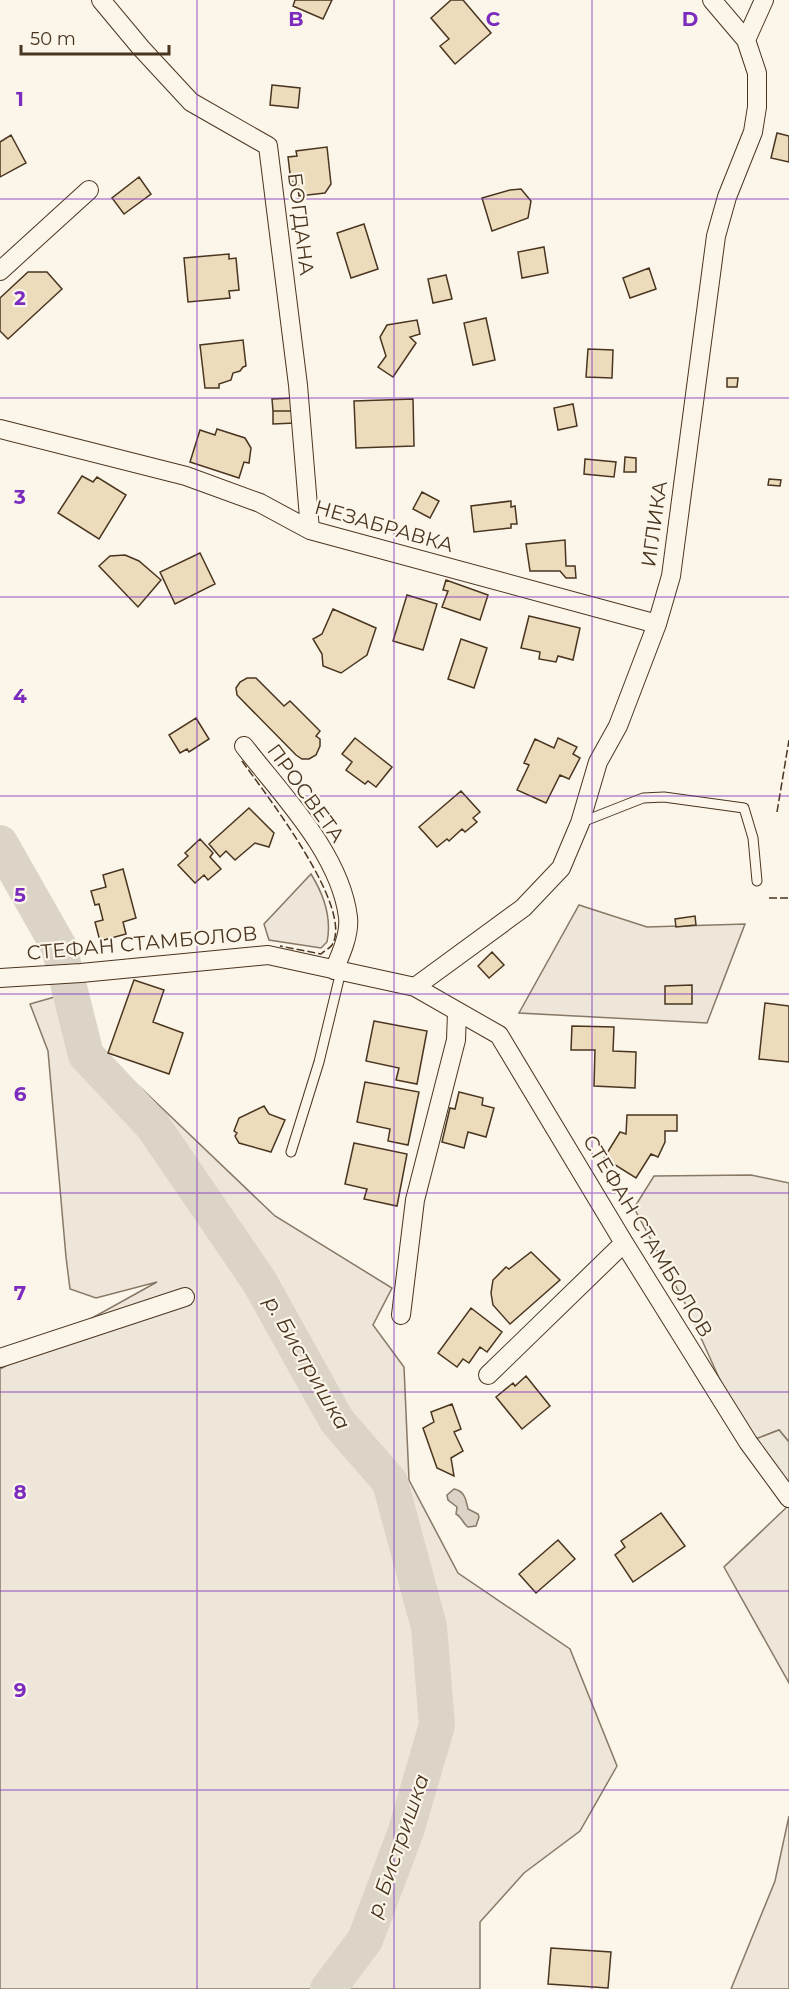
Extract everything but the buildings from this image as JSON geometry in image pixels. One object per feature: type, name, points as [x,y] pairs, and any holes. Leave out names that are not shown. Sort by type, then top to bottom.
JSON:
[{"type":"street","name":"БОГДАНА","points":[[101,0],[191,102],[268,146],[298,385],[310,530]]},
{"type":"street","name":"ИГЛИКА","points":[[415,987],[523,909],[561,868],[580,823],[598,762],[618,726],[657,624],[671,576],[716,236],[727,197],[753,132],[757,107],[757,73],[746,40],[712,0]]},
{"type":"street","points":[[746,40],[764,0]]},
{"type":"street","points":[[0,271],[89,190]]},
{"type":"street","name":"НЕЗАБРАВКА","points":[[0,429],[186,476],[261,503],[310,530],[657,624]]},
{"type":"street","name":"ПРОСВЕТА","points":[[244,746],[316,839],[338,881],[348,918],[338,970]]},
{"type":"street","name":"СТЕФАН СТАМБОЛОВ","points":[[0,978],[81,973],[268,955],[415,987],[499,1035],[624,1243],[748,1442],[789,1498]]},
{"type":"street","points":[[401,1315],[415,1200],[456,1040],[457,1012]]},
{"type":"street","points":[[488,1375],[624,1243]]},
{"type":"street","points":[[0,1358],[185,1297]]},
{"type":"lane","points":[[580,823],[643,798],[664,797],[744,808],[753,838],[757,881]]},
{"type":"lane","points":[[291,1152],[319,1062],[338,970]]},
{"type":"shaded area","points":[[311,874],[320,890],[328,915],[327,942],[321,948],[269,940],[264,924]]},
{"type":"shaded area","points":[[579,905],[647,927],[745,924],[707,1023],[519,1013]]},
{"type":"shaded area","points":[[79,990],[90,1045],[142,1089],[275,1216],[392,1288],[373,1325],[404,1367],[409,1480],[458,1573],[570,1649],[617,1766],[580,1831],[524,1873],[480,1922],[480,1989],[0,1989],[0,1369],[157,1282],[96,1298],[70,1289],[48,1051],[30,1004]]},
{"type":"shaded area","points":[[751,1175],[789,1183],[789,1442],[779,1430],[748,1442],[687,1307],[634,1208],[654,1176]]},
{"type":"shaded area","points":[[779,1430],[789,1442],[789,1498],[748,1442]]},
{"type":"shaded area","points":[[454,1489],[463,1494],[468,1509],[478,1514],[476,1526],[468,1527],[456,1514],[457,1507],[448,1500],[447,1495]]},
{"type":"shaded area","points":[[789,1505],[789,1683],[724,1567]]},
{"type":"shaded area","points":[[789,1816],[789,1989],[731,1989],[775,1881]]},
{"type":"waterway","name":"р. Бистришка","points":[[0,843],[59,947],[86,1055],[153,1126],[259,1281],[337,1421],[390,1482],[429,1627],[437,1725],[406,1831],[365,1940],[328,1989]]},
{"type":"fence","points":[[777,812],[789,740]]},
{"type":"fence","points":[[242,761],[304,851],[331,905],[336,928],[332,945],[321,954],[280,946]]},
{"type":"fence","points":[[769,898],[789,898]]}]
